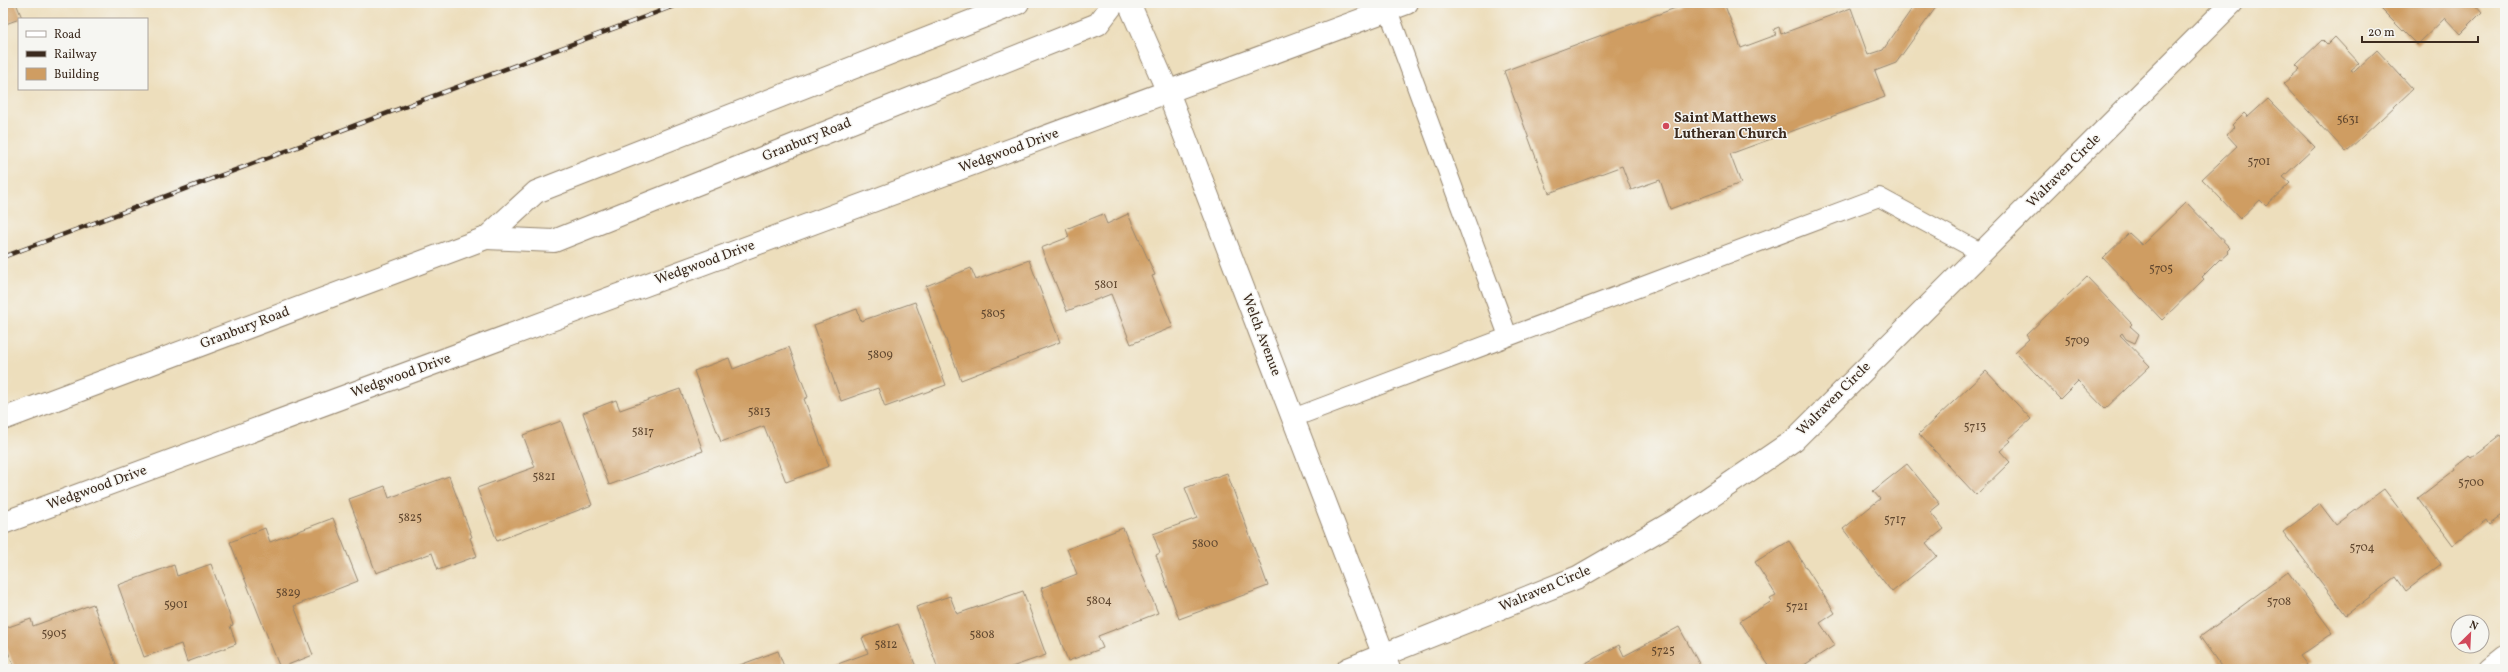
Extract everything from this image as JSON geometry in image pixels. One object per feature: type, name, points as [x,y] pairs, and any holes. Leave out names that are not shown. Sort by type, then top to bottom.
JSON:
[{"type":"street","name":"Granbury Road","points":[[3,419],[486,238],[536,192],[1018,3]]},
{"type":"street","name":"Granbury Road","points":[[486,238],[554,241],[1098,24],[1114,3]]},
{"type":"street","name":"Welch Avenue","points":[[1129,3],[1168,92],[1386,662]]},
{"type":"street","name":"Walraven Circle","points":[[1348,669],[1386,662],[1578,577],[1678,520],[1794,440],[2232,3]]},
{"type":"street","name":"Wedgwood Drive","points":[[3,523],[1397,6]]},
{"type":"street","points":[[2490,669],[2505,657]]},
{"type":"lane","points":[[1397,6],[1508,336]]},
{"type":"lane","points":[[1293,418],[1879,197],[1982,253]]},
{"type":"building","points":[[3,3],[16,3],[22,18],[18,18],[18,19],[3,25]]},
{"type":"building","name":"Saint Matthews Lutheran Church","points":[[1689,3],[1724,3],[1741,48],[1776,35],[1774,29],[1779,27],[1781,34],[1851,8],[1868,55],[1883,50],[1916,3],[1939,3],[1896,63],[1875,71],[1885,97],[1730,154],[1741,183],[1670,209],[1660,180],[1631,190],[1622,166],[1549,193],[1504,71]]},
{"type":"building","points":[[2375,3],[2474,3],[2482,12],[2460,34],[2445,18],[2417,45]]},
{"type":"building","points":[[2335,37],[2359,63],[2351,70],[2354,72],[2377,50],[2413,89],[2346,152],[2283,84],[2300,69],[2296,65],[2322,40],[2327,45]]},
{"type":"building","points":[[2268,99],[2315,147],[2283,177],[2290,183],[2266,206],[2260,200],[2240,219],[2202,179],[2237,146],[2227,135],[2234,127],[2232,125],[2244,113],[2248,117]]},
{"type":"building","points":[[2186,202],[2230,248],[2227,251],[2229,253],[2221,260],[2220,259],[2202,277],[2204,279],[2162,320],[2103,258],[2129,233],[2142,245]]},
{"type":"building","points":[[1103,214],[1107,224],[1128,214],[1155,275],[1152,276],[1173,327],[1131,344],[1111,294],[1067,311],[1041,248],[1069,237],[1066,229]]},
{"type":"building","points":[[1029,260],[1060,342],[961,380],[926,286],[971,268],[976,280]]},
{"type":"building","points":[[2087,277],[2132,324],[2130,326],[2139,334],[2135,343],[2126,339],[2122,333],[2120,335],[2150,366],[2105,409],[2078,381],[2060,399],[2015,352],[2029,339],[2026,335]]},
{"type":"building","points":[[915,302],[946,385],[885,407],[878,388],[841,401],[814,325],[857,309],[861,321]]},
{"type":"building","points":[[789,347],[808,397],[804,399],[829,466],[786,482],[764,426],[721,442],[694,371],[729,358],[733,369]]},
{"type":"building","points":[[1986,371],[2031,419],[2009,439],[2011,441],[2000,451],[2010,462],[1976,495],[1919,434]]},
{"type":"building","points":[[680,389],[703,451],[609,485],[583,413],[616,400],[620,410]]},
{"type":"building","points":[[561,421],[592,505],[497,541],[477,488],[535,467],[523,435]]},
{"type":"building","points":[[2501,435],[2505,441],[2505,513],[2489,525],[2486,520],[2453,545],[2418,498],[2456,469],[2455,467],[2469,456],[2471,458]]},
{"type":"building","points":[[1907,464],[1940,504],[1930,512],[1944,529],[1926,543],[1937,556],[1892,592],[1843,529],[1880,499],[1873,491]]},
{"type":"building","points":[[1227,473],[1268,586],[1179,619],[1156,555],[1160,553],[1153,534],[1197,518],[1185,488]]},
{"type":"building","points":[[449,476],[472,537],[470,538],[477,556],[438,570],[432,553],[376,573],[349,499],[385,486],[389,498]]},
{"type":"building","points":[[2384,489],[2441,564],[2406,591],[2396,577],[2346,615],[2283,532],[2320,504],[2336,525]]},
{"type":"building","points":[[333,518],[358,581],[294,606],[313,655],[280,668],[230,542],[265,528],[270,542]]},
{"type":"building","points":[[1123,528],[1158,613],[1098,636],[1103,648],[1068,661],[1041,588],[1077,574],[1067,549]]},
{"type":"building","points":[[1789,541],[1835,613],[1820,623],[1835,645],[1798,669],[1771,669],[1740,621],[1772,601],[1770,598],[1776,595],[1755,562]]},
{"type":"building","points":[[211,564],[233,625],[230,626],[236,644],[187,662],[181,644],[144,657],[118,585],[174,565],[177,576]]},
{"type":"building","points":[[2288,572],[2333,633],[2300,656],[2307,665],[2301,669],[2223,669],[2200,637]]},
{"type":"building","points":[[1023,591],[1046,655],[1006,669],[938,669],[916,607],[950,596],[957,614]]},
{"type":"building","points":[[93,604],[118,669],[15,669],[3,639],[3,629],[31,619],[33,626]]},
{"type":"building","points":[[898,624],[917,669],[824,669],[868,653],[862,638]]},
{"type":"building","points":[[1679,627],[1702,669],[1586,669],[1584,664],[1619,645],[1624,656]]},
{"type":"building","points":[[778,651],[785,669],[729,669]]},
{"type":"railway","points":[[3,257],[682,3]]},
{"type":"place","name":"Saint Matthews Lutheran Church","points":[[1666,126]]}]
